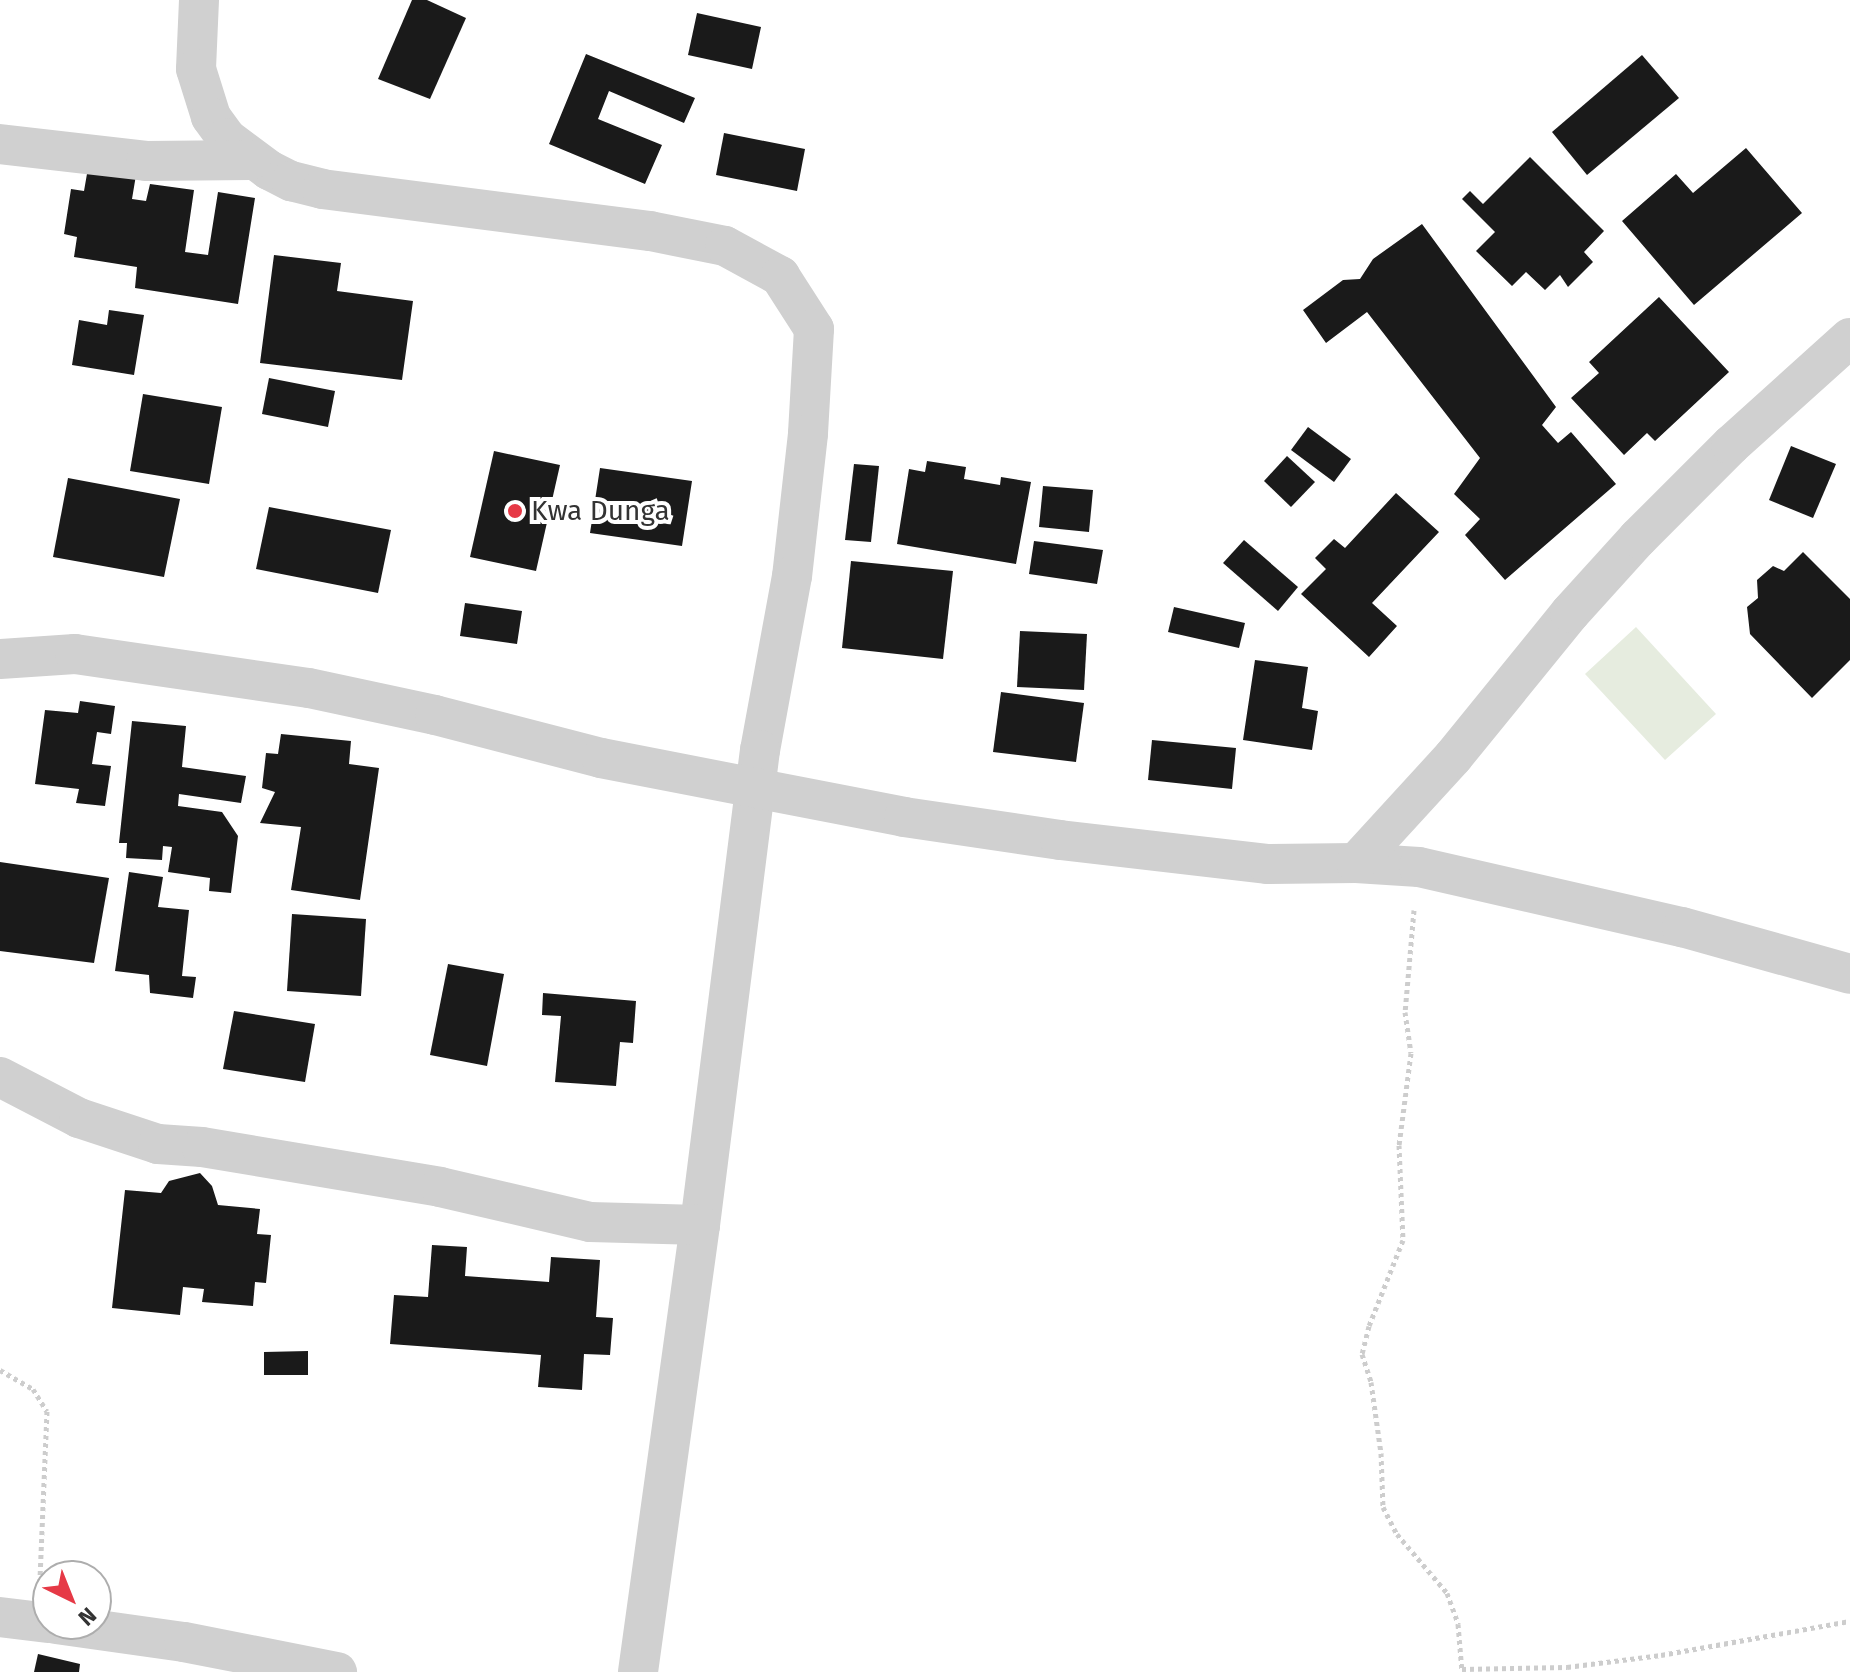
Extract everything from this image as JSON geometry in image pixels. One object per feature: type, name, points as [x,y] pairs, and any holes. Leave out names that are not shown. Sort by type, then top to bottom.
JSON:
[{"type":"street","points":[[199,0],[196,69],[211,117],[226,138],[251,160],[291,181],[322,189],[650,231],[725,246],[780,276],[814,329],[810,404],[792,576],[755,788],[700,1225],[638,1672]]},
{"type":"street","points":[[0,144],[146,161],[251,160]]},
{"type":"street","points":[[1356,863],[1453,757],[1570,613],[1638,538],[1731,445],[1850,338]]},
{"type":"street","points":[[0,659],[75,654],[309,688],[435,715],[601,758],[904,817],[1060,840],[1267,864],[1356,863],[1419,867],[1682,927],[1850,974]]},
{"type":"street","points":[[0,1077],[79,1118],[158,1144],[202,1147],[440,1187],[590,1222],[700,1225]]},
{"type":"street","points":[[0,1617],[32,1614]]},
{"type":"street","points":[[112,1627],[337,1672]]},
{"type":"path","points":[[1419,867],[1405,1012],[1411,1053],[1399,1145],[1403,1240],[1369,1326],[1362,1354],[1371,1382],[1381,1453],[1383,1507],[1397,1534],[1447,1593],[1458,1624],[1462,1671],[1567,1667],[1661,1655],[1850,1621]]},
{"type":"path","points":[[0,1370],[33,1389],[47,1411],[39,1538],[42,1560]]},
{"type":"shaded area","points":[[1636,627],[1716,714],[1665,760],[1585,674]]},
{"type":"building","points":[[412,0],[427,0],[466,18],[430,99],[378,79]]},
{"type":"building","points":[[697,13],[761,27],[752,69],[688,55]]},
{"type":"building","points":[[586,54],[695,98],[684,123],[609,91],[598,119],[662,145],[645,184],[549,144]]},
{"type":"building","points":[[1642,55],[1679,98],[1587,175],[1552,132]]},
{"type":"building","points":[[724,133],[805,149],[797,191],[716,175]]},
{"type":"building","points":[[1746,148],[1802,213],[1694,305],[1622,221],[1676,174],[1693,193]]},
{"type":"building","points":[[1530,157],[1604,231],[1584,252],[1593,262],[1568,287],[1560,275],[1545,290],[1526,272],[1512,286],[1476,251],[1495,232],[1462,199],[1470,191],[1483,204]]},
{"type":"building","points":[[88,168],[136,175],[132,199],[146,201],[150,184],[194,190],[185,252],[208,255],[218,192],[255,198],[238,304],[135,288],[137,267],[74,257],[77,237],[64,234],[71,189],[84,191]]},
{"type":"building","points":[[1422,224],[1556,407],[1542,425],[1558,443],[1571,432],[1616,484],[1505,580],[1465,535],[1480,519],[1454,494],[1480,458],[1367,312],[1326,343],[1303,310],[1343,280],[1360,279],[1373,259]]},
{"type":"building","points":[[274,255],[341,263],[337,291],[413,301],[402,380],[260,363]]},
{"type":"building","points":[[1659,297],[1729,372],[1655,441],[1647,433],[1624,455],[1571,398],[1599,373],[1589,362]]},
{"type":"building","points":[[109,310],[144,315],[134,375],[72,365],[79,320],[107,325]]},
{"type":"building","points":[[269,378],[335,391],[328,427],[262,414]]},
{"type":"building","points":[[143,394],[222,407],[209,484],[130,471]]},
{"type":"building","points":[[1308,427],[1351,459],[1334,482],[1291,450]]},
{"type":"building","points":[[1791,446],[1836,464],[1813,518],[1769,500]]},
{"type":"building","name":"Kwa Dunga","points":[[494,451],[560,465],[536,571],[470,557]]},
{"type":"building","points":[[1287,456],[1315,482],[1291,507],[1264,481]]},
{"type":"building","points":[[927,461],[966,467],[964,479],[1000,485],[1001,477],[1031,482],[1016,564],[897,544],[909,469],[925,472]]},
{"type":"building","points":[[854,464],[879,466],[871,542],[845,540]]},
{"type":"building","name":"Kwa Dunga","points":[[600,468],[692,481],[682,546],[590,533]]},
{"type":"building","points":[[68,478],[180,499],[164,577],[53,557]]},
{"type":"building","points":[[1043,486],[1093,490],[1089,532],[1039,527]]},
{"type":"building","points":[[1396,493],[1439,532],[1372,603],[1397,626],[1369,657],[1301,594],[1326,569],[1315,558],[1334,539],[1345,548]]},
{"type":"building","points":[[269,507],[391,530],[378,593],[256,569]]},
{"type":"building","points":[[1244,540],[1298,587],[1278,611],[1223,563]]},
{"type":"building","points":[[1034,541],[1103,550],[1097,584],[1029,574]]},
{"type":"building","points":[[1803,552],[1850,599],[1850,660],[1812,698],[1750,634],[1747,607],[1758,598],[1757,580],[1773,566],[1784,571]]},
{"type":"building","points":[[851,561],[953,571],[943,659],[842,648]]},
{"type":"building","points":[[465,603],[522,611],[517,644],[460,636]]},
{"type":"building","points":[[1174,607],[1245,623],[1239,648],[1168,632]]},
{"type":"building","points":[[1020,631],[1087,634],[1084,690],[1017,687]]},
{"type":"building","points":[[1255,660],[1308,667],[1302,708],[1318,711],[1312,750],[1243,740]]},
{"type":"building","points":[[1001,692],[1084,703],[1076,762],[993,752]]},
{"type":"building","points":[[80,701],[115,706],[111,734],[97,732],[92,764],[111,766],[105,806],[76,803],[79,789],[35,784],[45,710],[78,713]]},
{"type":"building","points":[[132,721],[186,726],[182,767],[246,776],[241,803],[179,794],[178,806],[222,812],[238,836],[231,893],[209,891],[210,878],[168,872],[172,847],[163,846],[162,860],[126,858],[127,843],[119,843]]},
{"type":"building","points":[[281,734],[351,741],[349,764],[379,768],[360,900],[291,890],[301,827],[260,823],[275,792],[262,788],[266,753],[278,754]]},
{"type":"building","points":[[1152,740],[1236,748],[1232,789],[1148,780]]},
{"type":"building","points":[[0,862],[109,878],[94,963],[0,951]]},
{"type":"building","points":[[129,872],[163,877],[158,907],[189,910],[182,976],[196,977],[193,998],[150,993],[149,975],[115,971]]},
{"type":"building","points":[[292,914],[366,919],[361,996],[287,991]]},
{"type":"building","points":[[448,964],[504,974],[487,1066],[430,1055]]},
{"type":"building","points":[[543,993],[636,1001],[633,1043],[620,1042],[616,1086],[555,1082],[561,1016],[542,1015]]},
{"type":"building","points":[[234,1011],[315,1024],[305,1082],[223,1069]]},
{"type":"building","points":[[200,1173],[212,1186],[218,1205],[260,1209],[257,1234],[271,1235],[266,1283],[255,1282],[253,1306],[202,1302],[204,1289],[183,1287],[180,1315],[112,1308],[125,1190],[161,1193],[169,1181]]},
{"type":"building","points":[[432,1245],[467,1247],[465,1276],[549,1282],[551,1257],[600,1260],[596,1317],[613,1318],[610,1355],[584,1354],[582,1390],[538,1387],[541,1355],[390,1344],[394,1295],[428,1297]]},
{"type":"building","points":[[308,1351],[308,1375],[264,1375],[264,1352]]},
{"type":"building","points":[[38,1654],[80,1664],[79,1672],[34,1672]]},
{"type":"place","name":"Kwa Dunga","points":[[515,511]]}]
